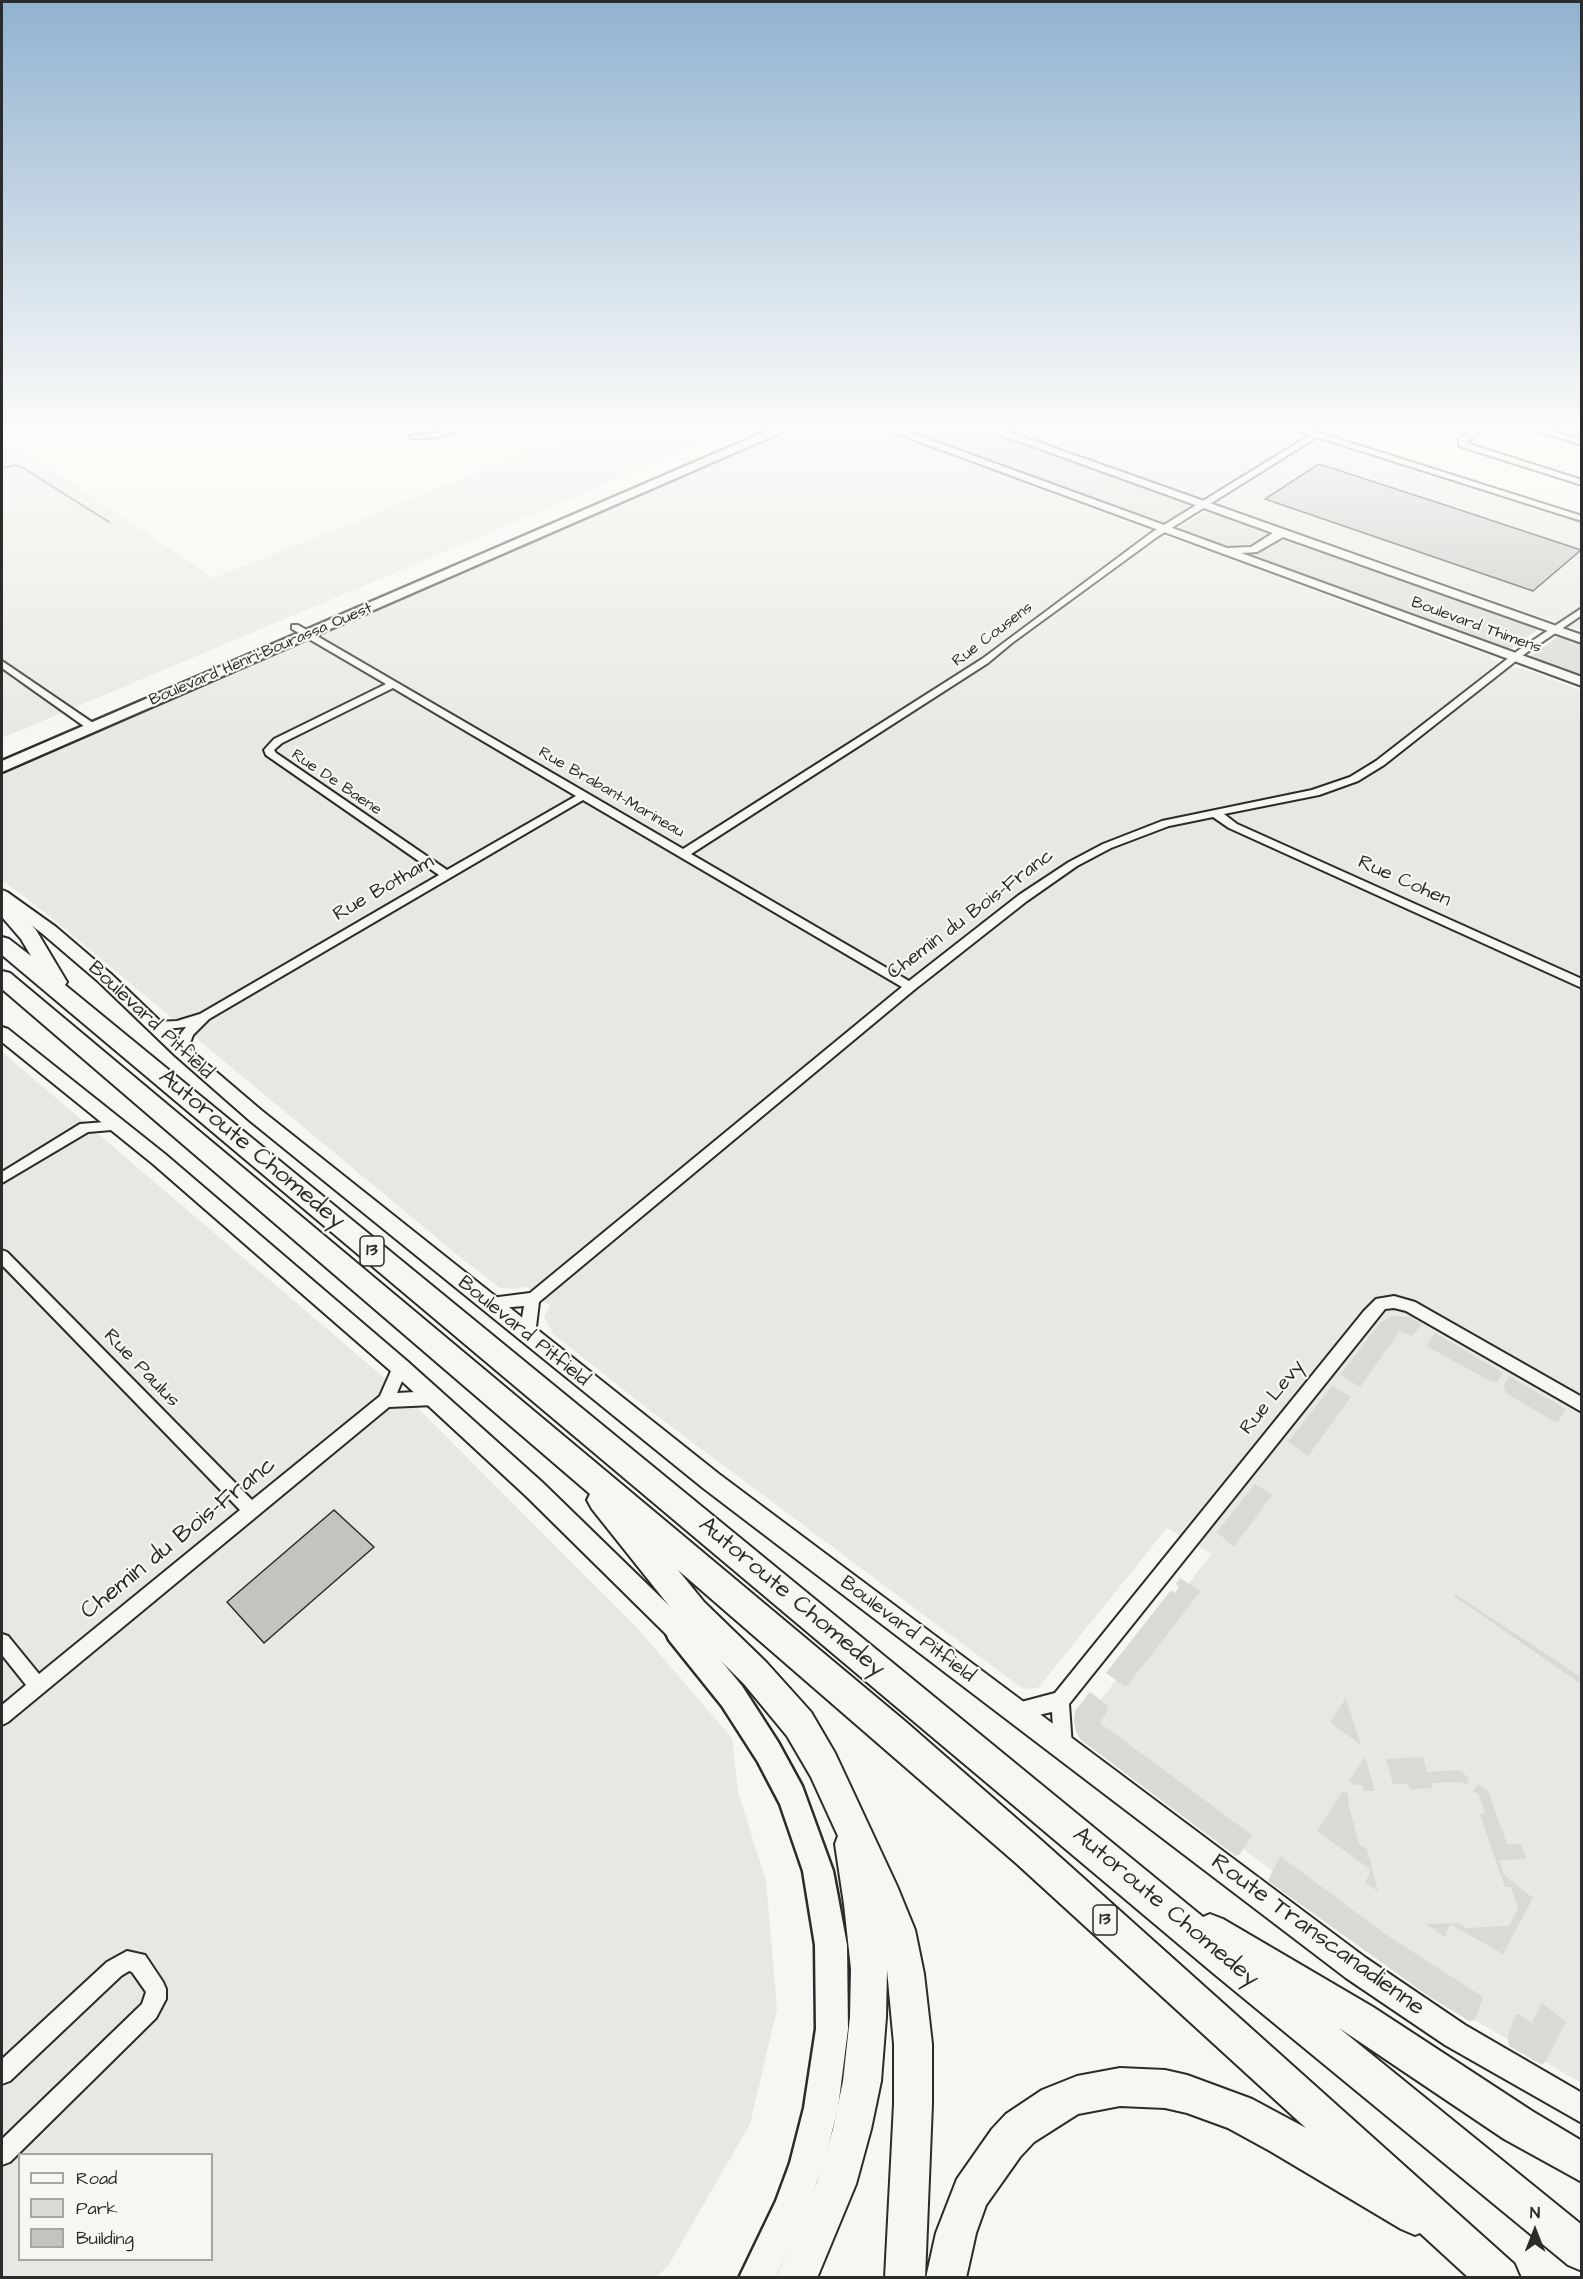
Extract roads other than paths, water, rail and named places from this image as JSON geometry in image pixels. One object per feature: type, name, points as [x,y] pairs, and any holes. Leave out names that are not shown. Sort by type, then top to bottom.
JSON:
[{"type":"highway","points":[[2,905],[29,935],[65,996]]},
{"type":"highway","name":"Autoroute Chomedey","points":[[2,944],[1226,1960],[1581,2251]]},
{"type":"highway","name":"Autoroute Chomedey","points":[[3,979],[894,1734],[1029,1852],[1500,2277]]},
{"type":"highway","points":[[566,1457],[693,1612],[784,1705],[812,1745],[872,1867],[897,1930],[907,1983],[913,2044],[914,2083],[905,2277]]},
{"type":"highway","points":[[796,2277],[821,2222],[842,2165],[856,2111],[864,2066],[869,1992],[866,1933],[852,1844],[843,1807]]},
{"type":"highway","points":[[1161,1904],[1360,2020],[1518,2125],[1581,2163]]},
{"type":"highway","points":[[946,2277],[956,2233],[971,2193],[982,2174],[1006,2143],[1020,2128],[1056,2104],[1077,2095],[1120,2086],[1165,2089],[1187,2094],[1238,2113],[1277,2133],[1458,2240]]},
{"type":"main road","name":"Boulevard Henri-Bourassa Ouest","points":[[301,631],[519,534]]},
{"type":"main road","name":"Boulevard Henri-Bourassa Ouest","points":[[2,752],[86,723],[531,534]]},
{"type":"main road","name":"Boulevard Thimens","points":[[1176,534],[1581,682]]},
{"type":"main road","points":[[1219,550],[1253,550],[1280,534]]},
{"type":"main road","name":"Boulevard Thimens","points":[[1286,534],[1581,639]]},
{"type":"main road","name":"Boulevard Henri-Bourassa Ouest","points":[[2,767],[86,723]]},
{"type":"main road","name":"Boulevard Pitfield","points":[[2,895],[78,955],[181,1051],[255,1115],[527,1335],[702,1474],[1063,1748]]},
{"type":"main road","points":[[2,1033],[210,1202],[528,1483],[679,1631],[707,1663],[768,1752],[792,1796],[811,1847],[831,1945],[832,2029],[821,2108],[807,2163],[790,2209],[757,2277]]},
{"type":"main road","name":"Route Transcanadienne","points":[[1063,1748],[1385,1989],[1497,2061],[1581,2109]]},
{"type":"street","name":"Rue Cousens","points":[[684,854],[985,662],[1009,641],[1158,534]]},
{"type":"street","name":"Chemin du Bois-Franc","points":[[532,1299],[910,987],[1023,898],[1073,864],[1145,830],[1214,812],[1315,793],[1354,779],[1380,763],[1514,658],[1581,611]]},
{"type":"street","name":"Rue Brabant-Marineau","points":[[301,631],[910,987]]},
{"type":"street","points":[[2,664],[86,723]]},
{"type":"street","name":"Rue De Baene","points":[[392,685],[278,741],[269,750],[270,755],[447,875]]},
{"type":"street","name":"Rue Botham","points":[[155,1026],[177,1025],[205,1016],[583,796]]},
{"type":"street","name":"Rue Cohen","points":[[1214,812],[1222,820],[1239,829],[1581,984]]},
{"type":"street","name":"Rue Botham","points":[[181,1051],[187,1033],[205,1016]]},
{"type":"street","points":[[85,1127],[92,1105]]},
{"type":"street","points":[[2,1178],[85,1127],[118,1126]]},
{"type":"street","name":"Rue Paulus","points":[[2,1256],[251,1510]]},
{"type":"street","points":[[488,1303],[532,1299],[527,1335]]},
{"type":"street","name":"Rue Levy","points":[[1060,1701],[1355,1332],[1381,1303],[1394,1302],[1410,1305],[1581,1405]]},
{"type":"street","points":[[400,1368],[386,1400],[434,1398]]},
{"type":"street","name":"Chemin du Bois-Franc","points":[[2,1716],[386,1400]]},
{"type":"street","points":[[2,1642],[38,1686]]},
{"type":"street","points":[[1016,1712],[1060,1701],[1063,1748]]},
{"type":"street","points":[[2,2073],[114,1969],[127,1961],[138,1962],[156,1989],[156,1999],[148,2011],[2,2154]]}]
